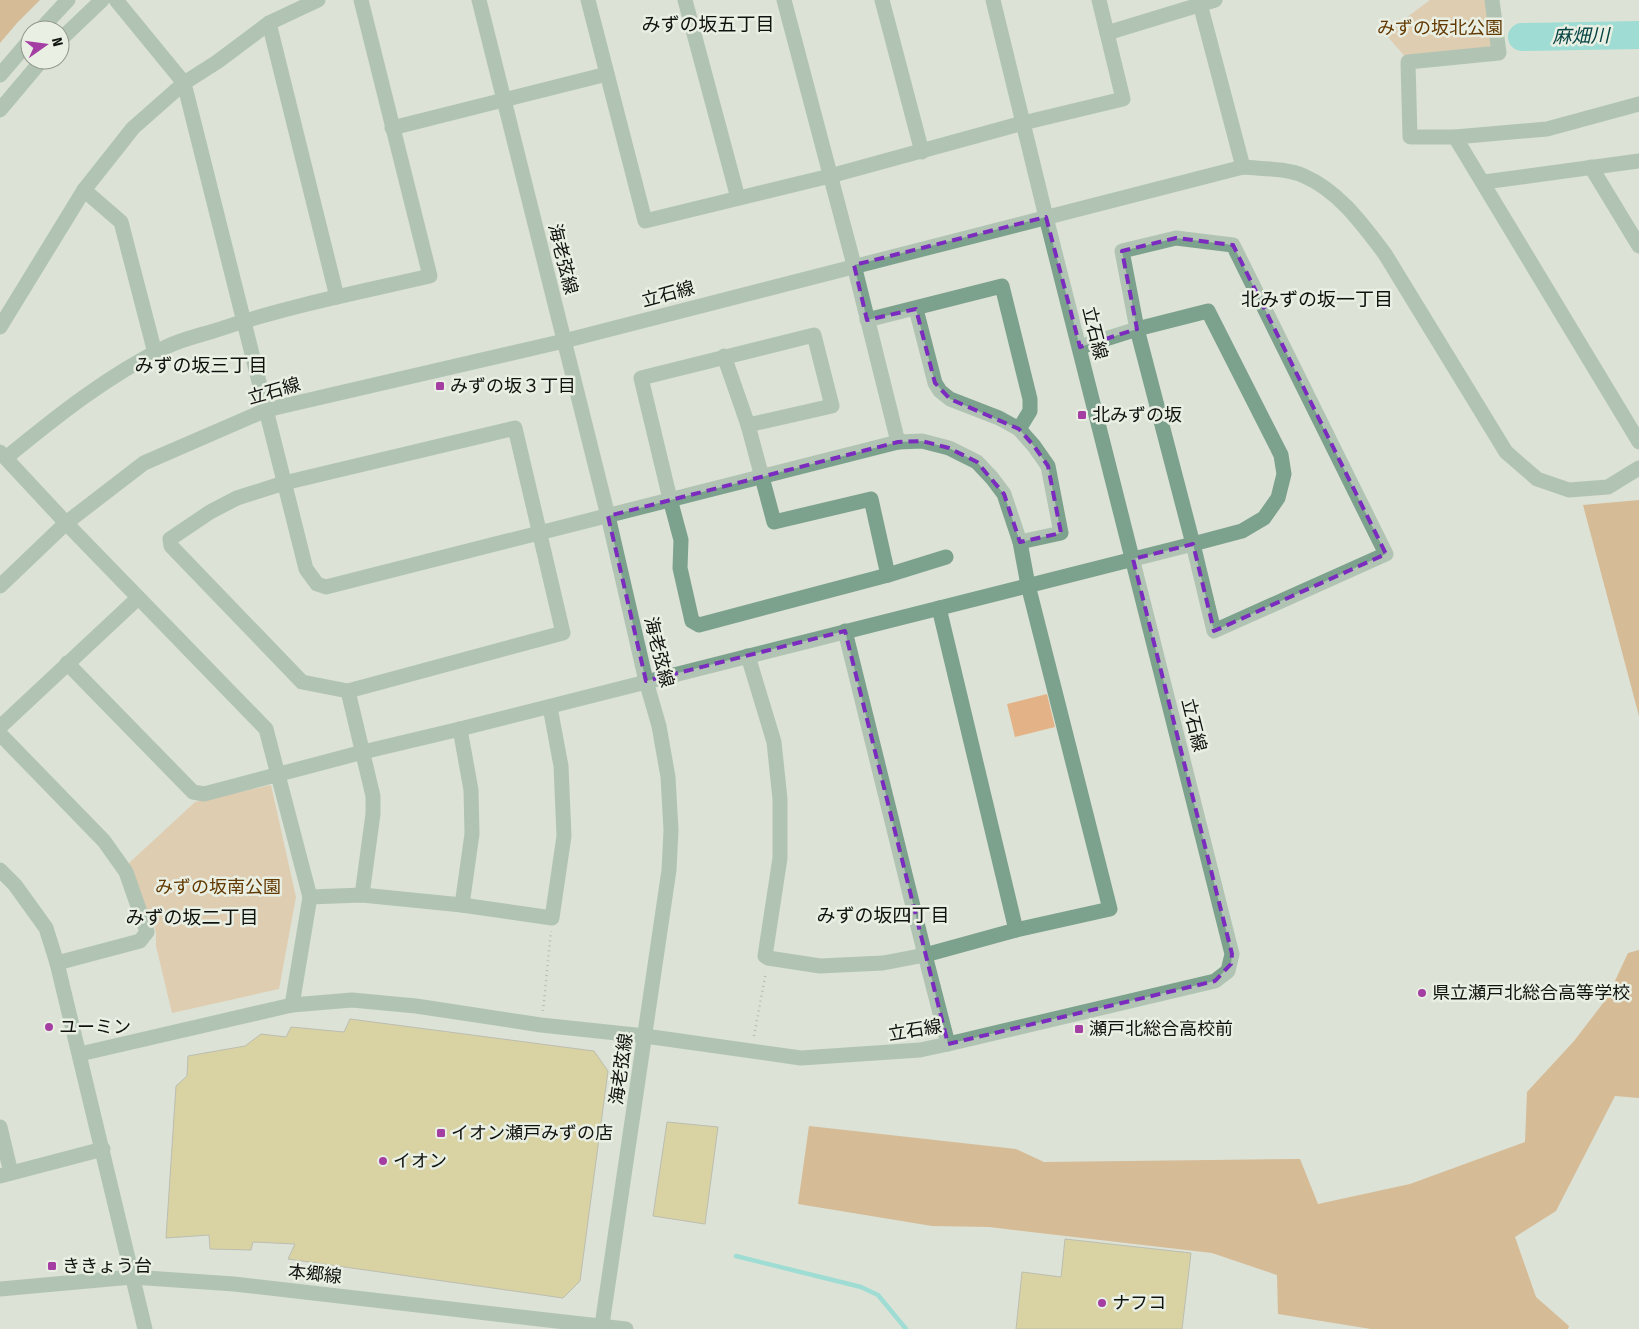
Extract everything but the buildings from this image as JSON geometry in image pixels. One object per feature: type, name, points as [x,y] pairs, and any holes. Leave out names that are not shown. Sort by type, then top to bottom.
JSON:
[{"type":"street","points":[[49,20],[68,0]]},
{"type":"street","points":[[70,30],[102,0]]},
{"type":"street","points":[[116,0],[184,83],[306,568],[317,584],[326,587],[898,442],[922,441],[949,448],[977,462],[1004,494],[1020,542],[1028,585],[1110,909],[1016,930],[925,955],[884,963],[820,966],[765,956],[780,858],[780,799],[774,742],[748,656]]},
{"type":"street","points":[[0,327],[84,190],[133,128],[184,83],[217,62],[269,23],[318,0]]},
{"type":"street","points":[[292,1005],[310,897],[266,729],[66,523],[3,454],[109,379],[168,346],[243,321],[430,276],[361,0]]},
{"type":"street","name":"海老弦線","points":[[479,0],[608,516],[646,682],[659,726],[668,778],[671,830],[669,870],[601,1327]]},
{"type":"street","points":[[588,0],[645,221],[830,176],[1023,123],[1123,100],[1099,0]]},
{"type":"street","points":[[686,0],[738,198]]},
{"type":"street","points":[[784,0],[854,265],[898,442]]},
{"type":"street","points":[[882,0],[922,152]]},
{"type":"street","points":[[993,0],[1046,217],[1243,168],[1279,170],[1304,176],[1330,192],[1362,224],[1385,254],[1506,452],[1537,479],[1569,490],[1608,487],[1639,468]]},
{"type":"street","points":[[1107,33],[1199,2],[1215,0]]},
{"type":"street","points":[[1492,0],[1499,53],[1408,62],[1410,137],[1455,137],[1547,129],[1639,104]]},
{"type":"street","points":[[1199,2],[1243,168]]},
{"type":"street","points":[[269,23],[337,297]]},
{"type":"street","points":[[0,74],[20,51]]},
{"type":"street","points":[[0,110],[34,70]]},
{"type":"street","points":[[392,128],[607,74]]},
{"type":"street","points":[[1455,137],[1484,182],[1639,442]]},
{"type":"street","points":[[1484,182],[1639,161]]},
{"type":"street","points":[[1591,167],[1639,246]]},
{"type":"street","points":[[84,190],[121,222],[155,353]]},
{"type":"street","name":"立石線","points":[[0,586],[66,523],[144,463],[266,410],[564,340],[1046,217],[1232,954],[1231,964],[1226,974],[1215,981],[911,1051],[801,1058],[644,1036],[541,1025],[416,1006],[352,1000],[292,1005],[80,1054]]},
{"type":"street","points":[[1176,238],[1233,245],[1386,554],[1214,631],[1193,544],[1137,329],[1122,251],[1176,238]]},
{"type":"street","points":[[867,320],[1002,286],[1030,399],[1030,411],[1019,429]]},
{"type":"street","points":[[916,308],[935,383],[940,391],[950,399],[999,418],[1019,429],[1048,466],[1061,532],[1020,542]]},
{"type":"street","points":[[67,664],[193,792],[204,794],[363,752],[550,707],[1132,560],[1242,531],[1264,518],[1278,498],[1284,474],[1281,455],[1208,311],[1080,346]]},
{"type":"street","points":[[748,425],[832,406],[814,335],[641,378],[681,540],[680,568],[692,621],[699,625],[888,575],[946,557]]},
{"type":"street","points":[[724,356],[748,425],[774,522],[779,529],[871,499],[888,575]]},
{"type":"street","points":[[515,428],[563,633],[348,691],[302,682],[171,546],[170,539],[210,512],[237,498],[284,483],[515,428]]},
{"type":"street","points":[[0,727],[138,598]]},
{"type":"street","points":[[939,608],[1016,930]]},
{"type":"street","points":[[845,631],[948,1044]]},
{"type":"street","points":[[348,691],[373,796],[373,814],[362,895]]},
{"type":"street","points":[[310,897],[362,895],[462,905],[552,918],[564,836],[561,766],[550,707]]},
{"type":"street","points":[[460,729],[471,790],[472,834],[462,905]]},
{"type":"street","points":[[0,734],[104,841],[126,872],[147,932],[140,942],[57,963]]},
{"type":"street","points":[[0,870],[15,885],[46,928],[57,963],[80,1054],[145,1329]]},
{"type":"street","points":[[0,1127],[5,1174],[103,1150]]},
{"type":"street","name":"本郷線","points":[[0,1289],[132,1277],[234,1284],[626,1329]]},
{"type":"path","points":[[541,1025],[552,918]]},
{"type":"path","points":[[751,1052],[768,958]]},
{"type":"highlighted area","points":[[1046,217],[1080,347],[1137,329],[1122,251],[1176,238],[1233,245],[1386,554],[1214,631],[1193,544],[1133,559],[1232,954],[1231,964],[1215,981],[948,1044],[845,631],[646,681],[608,516],[898,442],[922,441],[949,448],[977,462],[1004,494],[1020,542],[1061,533],[1048,466],[1034,446],[1019,429],[950,399],[935,383],[916,309],[867,320],[854,265]]},
{"type":"green space","name":"みずの坂北公園","points":[[1430,0],[1488,0],[1495,49],[1407,59],[1388,37],[1398,24]]},
{"type":"green space","points":[[1047,694],[1055,727],[1015,737],[1007,704]]},
{"type":"green space","name":"みずの坂南公園","points":[[271,785],[296,897],[279,989],[172,1013],[156,946],[156,932],[128,864],[195,802]]},
{"type":"shaded area","points":[[0,0],[40,0],[17,23],[0,43]]},
{"type":"shaded area","points":[[1639,500],[1639,716],[1583,505]]},
{"type":"shaded area","points":[[1639,950],[1639,1098],[1615,1096],[1556,1211],[1515,1237],[1536,1297],[1569,1326],[1568,1329],[1371,1329],[1278,1314],[1277,1275],[1212,1253],[989,1227],[932,1226],[798,1204],[809,1126],[1016,1149],[1044,1162],[1300,1159],[1318,1204],[1410,1184],[1525,1142],[1527,1092],[1574,1041],[1607,998],[1628,953]]},
{"type":"waterway","name":"麻畑川","points":[[1522,37],[1639,35]]},
{"type":"waterway","points":[[736,1256],[861,1287],[878,1295],[906,1329]]},
{"type":"place","name":"みずの坂３丁目","points":[[440,386]]},
{"type":"place","name":"北みずの坂","points":[[1082,415]]},
{"type":"place","name":"県立瀬戸北総合高等学校","points":[[1422,993]]},
{"type":"place","name":"ユーミン","points":[[49,1027]]},
{"type":"place","name":"瀬戸北総合高校前","points":[[1079,1029]]},
{"type":"place","name":"イオン瀬戸みずの店","points":[[441,1133]]},
{"type":"place","name":"イオン","points":[[383,1161]]},
{"type":"place","name":"ききょう台","points":[[52,1266]]},
{"type":"place","name":"ナフコ","points":[[1102,1303]]},
{"type":"district","name":"みずの坂五丁目","points":[[708,24]]},
{"type":"district","name":"北みずの坂一丁目","points":[[1317,299]]},
{"type":"district","name":"みずの坂三丁目","points":[[201,365]]},
{"type":"district","name":"みずの坂四丁目","points":[[883,915]]},
{"type":"district","name":"みずの坂二丁目","points":[[192,917]]}]
